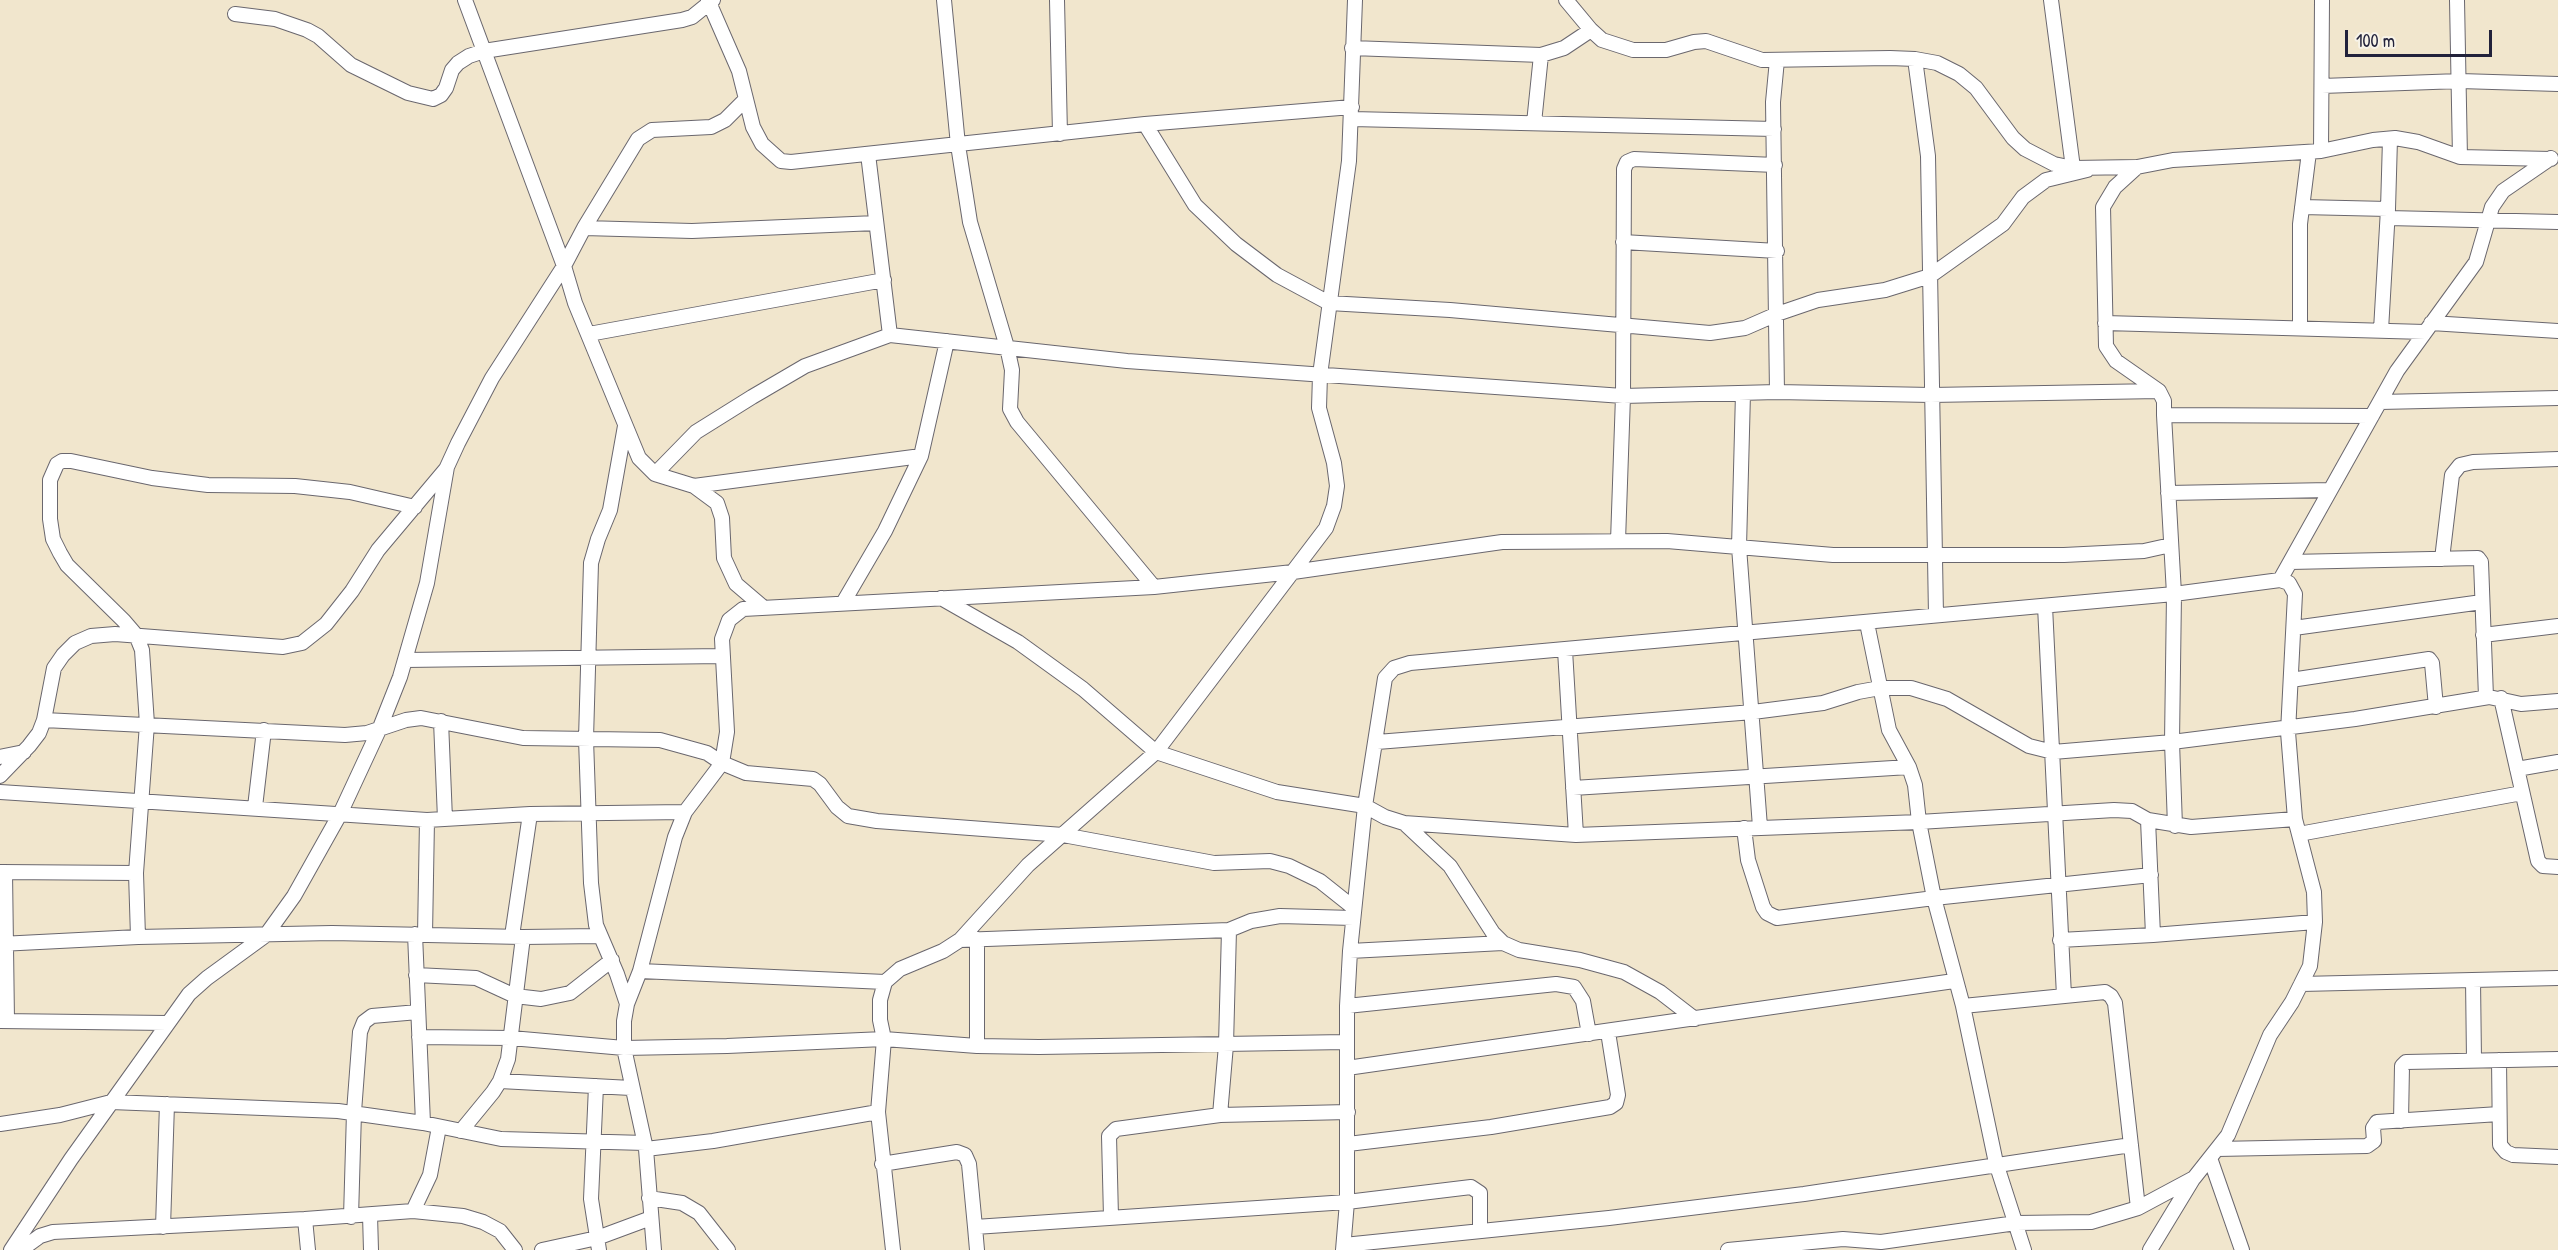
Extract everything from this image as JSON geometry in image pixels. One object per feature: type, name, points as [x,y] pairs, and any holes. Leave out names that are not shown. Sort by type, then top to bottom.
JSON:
[{"type":"street","points":[[465,0],[564,266],[575,303],[639,458],[655,474],[694,486],[717,503],[722,518],[724,558],[736,584],[763,607]]},
{"type":"street","points":[[944,0],[958,145],[970,222],[1012,370],[1010,409],[1017,422],[1154,587]]},
{"type":"street","points":[[1057,0],[1060,134]]},
{"type":"street","points":[[893,1250],[878,1112],[884,1039],[880,1020],[880,1000],[885,982],[900,969],[943,951],[960,940],[1028,865],[1155,752],[1326,528],[1335,496],[1335,463],[1319,408],[1320,375],[1349,161],[1354,0]]},
{"type":"street","points":[[1566,0],[1602,40],[1634,50],[1666,50],[1706,41],[1748,57],[1777,60],[1915,59],[1937,63],[1959,74],[1976,88],[2013,138],[2025,149],[2054,164],[2080,169],[2137,167],[2173,160],[2315,152],[2390,139],[2418,142],[2460,157],[2554,156]]},
{"type":"street","points":[[2065,0],[2051,1],[2080,169]]},
{"type":"street","points":[[2300,328],[2300,224],[2315,152],[2322,86],[2322,0]]},
{"type":"street","points":[[2457,0],[2460,157]]},
{"type":"street","points":[[235,14],[269,17],[307,30],[318,36],[351,65],[387,84],[424,98],[433,99],[441,95],[452,70],[458,63],[484,51],[682,20],[692,17],[710,1],[739,71],[753,127],[762,144],[781,161],[790,162],[1145,124],[1352,113],[1534,123],[1774,129]]},
{"type":"street","points":[[1352,48],[1541,55],[1564,48],[1591,30]]},
{"type":"street","points":[[1534,123],[1541,55]]},
{"type":"street","points":[[1915,59],[1928,156],[1936,615]]},
{"type":"street","points":[[1777,60],[1774,129],[1778,392]]},
{"type":"street","points":[[2322,86],[2460,81],[2558,84]]},
{"type":"street","points":[[0,776],[39,733],[44,720],[54,668],[75,643],[90,636],[136,635],[283,647],[303,643],[326,624],[352,591],[378,550],[447,467],[492,378],[564,266],[584,228],[638,139],[652,130],[711,127],[725,120],[745,100]]},
{"type":"street","points":[[1145,124],[1195,205],[1236,244],[1277,275],[1329,303],[1450,310],[1710,333],[1745,328],[1818,300],[1885,290],[1930,276],[2003,224],[2023,197],[2046,180],[2080,169]]},
{"type":"street","points":[[2381,330],[2390,139]]},
{"type":"street","points":[[868,154],[890,335]]},
{"type":"street","points":[[2280,580],[2397,371],[2476,262],[2487,220],[2502,190],[2554,156]]},
{"type":"street","points":[[1618,541],[1623,396],[1624,169],[1627,162],[1634,159],[1775,165]]},
{"type":"street","points":[[2137,167],[2115,187],[2103,207],[2106,346],[2115,361],[2159,391],[2164,401],[2174,594],[2172,742],[2175,826]]},
{"type":"street","points":[[2302,207],[2487,220],[2558,222]]},
{"type":"street","points":[[584,228],[692,231],[876,223]]},
{"type":"street","points":[[1623,242],[1777,251]]},
{"type":"street","points":[[589,334],[884,280]]},
{"type":"street","points":[[2105,323],[2381,330],[2428,327],[2558,331]]},
{"type":"street","points":[[655,474],[696,432],[752,397],[805,366],[890,335],[1126,361],[1623,396],[1778,392],[1931,395],[2159,391]]},
{"type":"street","points":[[843,603],[885,531],[921,456],[947,341]]},
{"type":"street","points":[[1743,393],[1739,547],[1760,827]]},
{"type":"street","points":[[2380,402],[2558,398]]},
{"type":"street","points":[[2164,415],[2372,416]]},
{"type":"street","points":[[625,426],[610,510],[591,563],[586,739],[591,883],[600,936],[612,960],[627,1004]]},
{"type":"street","points":[[694,486],[921,456]]},
{"type":"street","points":[[2442,559],[2452,475],[2460,465],[2473,462],[2558,459]]},
{"type":"street","points":[[138,937],[136,873],[140,800],[146,757],[145,666],[136,635],[67,565],[56,546],[50,519],[50,480],[57,465],[62,461],[208,485],[295,486],[350,492],[415,507]]},
{"type":"street","points":[[11,1250],[111,1102],[189,994],[207,978],[266,936],[294,896],[340,814],[379,730],[405,660],[427,583],[447,467]]},
{"type":"street","points":[[2168,494],[2330,490]]},
{"type":"street","points":[[654,1250],[646,1146],[631,1088],[624,1048],[627,1004],[640,971],[675,837],[685,812],[722,763],[727,732],[722,639],[729,620],[743,609],[1154,587],[1293,572],[1502,542],[1667,541],[1833,555],[2064,555],[2144,551],[2171,545]]},
{"type":"street","points":[[2290,562],[2480,560],[2486,697]]},
{"type":"street","points":[[2131,1145],[1996,1163],[1804,1194],[1344,1248],[1348,1144],[1346,1042],[1350,951],[1365,806],[1377,742],[1385,678],[1394,668],[1410,663],[2174,594],[2280,580],[2289,583],[2295,594],[2289,727],[2295,819],[2314,892],[2315,922],[2310,966],[2270,1035],[2228,1135],[2194,1178],[2150,1250]]},
{"type":"street","points":[[941,598],[1018,642],[1083,689],[1155,752],[1277,792],[1365,806],[1385,817],[1404,823],[1576,836],[1919,822],[2123,810],[2132,811],[2148,820],[2175,826],[2212,827],[2295,819]]},
{"type":"street","points":[[2294,628],[2482,602]]},
{"type":"street","points":[[2044,606],[2064,996]]},
{"type":"street","points":[[1867,623],[1889,730],[1909,768],[1915,785],[1919,822],[1934,898],[1954,981],[1963,1006],[1996,1163],[2024,1250]]},
{"type":"street","points":[[2483,635],[2558,626]]},
{"type":"street","points":[[1565,650],[1576,836]]},
{"type":"street","points":[[405,660],[723,656]]},
{"type":"street","points":[[2291,680],[2429,659],[2432,663],[2436,707]]},
{"type":"street","points":[[1377,742],[1753,712],[1823,703],[1880,688],[1911,688],[1947,699],[2029,746],[2053,752],[2172,742],[2436,707],[2486,697],[2501,698],[2521,704],[2558,701]]},
{"type":"street","points":[[2501,698],[2538,861],[2544,866],[2558,867]]},
{"type":"street","points":[[44,720],[345,735],[379,730],[406,720],[421,718],[505,736],[660,740],[707,753],[722,763],[746,773],[813,780],[820,784],[837,807],[848,816],[877,821],[1063,835],[1214,863],[1270,861],[1320,881],[1354,913]]},
{"type":"street","points":[[441,721],[445,819]]},
{"type":"street","points":[[255,807],[264,730]]},
{"type":"street","points":[[0,757],[24,752]]},
{"type":"street","points":[[2517,769],[2558,762]]},
{"type":"street","points":[[1573,788],[1909,768]]},
{"type":"street","points":[[0,792],[427,820],[588,812],[685,812]]},
{"type":"street","points":[[2299,834],[2522,793]]},
{"type":"street","points":[[461,1131],[500,1081],[508,1059],[515,996],[517,937],[530,814]]},
{"type":"street","points":[[423,1123],[416,975],[427,820]]},
{"type":"street","points":[[2148,820],[2153,935]]},
{"type":"street","points":[[1404,823],[1450,866],[1493,933],[1503,944]]},
{"type":"street","points":[[1744,828],[1748,860],[1763,907],[1767,914],[1777,918],[1934,898],[2151,875]]},
{"type":"street","points":[[136,873],[3,872],[4,1021],[167,1023]]},
{"type":"street","points":[[960,940],[1229,930],[1251,921],[1280,916],[1354,913]]},
{"type":"street","points":[[2060,940],[2315,922]]},
{"type":"street","points":[[1220,1115],[1226,1045],[1229,930]]},
{"type":"street","points":[[3,944],[138,937],[600,936]]},
{"type":"street","points":[[977,939],[977,1046]]},
{"type":"street","points":[[1350,951],[1503,944],[1519,950],[1580,960],[1624,972],[1660,992],[1695,1019]]},
{"type":"street","points":[[416,975],[476,978],[515,996],[533,999],[558,997],[581,985],[612,960]]},
{"type":"street","points":[[640,971],[885,982]]},
{"type":"street","points":[[2301,984],[2558,978]]},
{"type":"street","points":[[2473,980],[2474,1060]]},
{"type":"street","points":[[1347,1068],[1954,981]]},
{"type":"street","points":[[1347,1006],[1556,984],[1574,987],[1583,1001],[1589,1034]]},
{"type":"street","points":[[1963,1006],[2105,992],[2111,996],[2115,1003],[2138,1208]]},
{"type":"street","points":[[351,1217],[354,1112],[360,1032],[364,1022],[372,1016],[418,1012]]},
{"type":"street","points":[[1348,1144],[1491,1127],[1610,1107],[1616,1103],[1618,1095],[1608,1032]]},
{"type":"street","points":[[419,1037],[511,1038],[624,1048],[884,1039],[977,1046],[1346,1042]]},
{"type":"street","points":[[2401,1120],[2402,1066],[2406,1062],[2558,1059]]},
{"type":"street","points":[[2499,1060],[2500,1145],[2506,1152],[2513,1155],[2558,1157]]},
{"type":"street","points":[[500,1081],[631,1088]]},
{"type":"street","points":[[596,1086],[591,1199],[598,1244]]},
{"type":"street","points":[[0,1124],[60,1115],[111,1102],[354,1112],[521,1141],[646,1146],[713,1141],[878,1112]]},
{"type":"street","points":[[163,1227],[167,1104]]},
{"type":"street","points":[[1111,1217],[1109,1147],[1111,1132],[1116,1129],[1220,1115],[1348,1112]]},
{"type":"street","points":[[2214,1153],[2367,1146],[2374,1141],[2373,1128],[2377,1122],[2499,1114]]},
{"type":"street","points":[[413,1211],[430,1175],[439,1127]]},
{"type":"street","points":[[882,1164],[957,1152],[965,1155],[969,1164],[977,1250]]},
{"type":"street","points":[[2214,1153],[2242,1250]]},
{"type":"street","points":[[1728,1250],[1843,1239],[1881,1242],[2016,1224],[2091,1221],[2138,1208],[2194,1178]]},
{"type":"street","points":[[975,1227],[1347,1202],[1471,1186],[1480,1193],[1480,1231]]},
{"type":"street","points":[[649,1198],[682,1203],[699,1214],[728,1250]]},
{"type":"street","points":[[21,1250],[40,1236],[53,1232],[305,1220],[413,1211],[446,1214],[483,1222],[500,1231],[515,1250]]},
{"type":"street","points":[[370,1215],[371,1250]]},
{"type":"street","points":[[542,1250],[598,1244],[651,1218]]},
{"type":"street","points":[[305,1220],[308,1250]]}]
